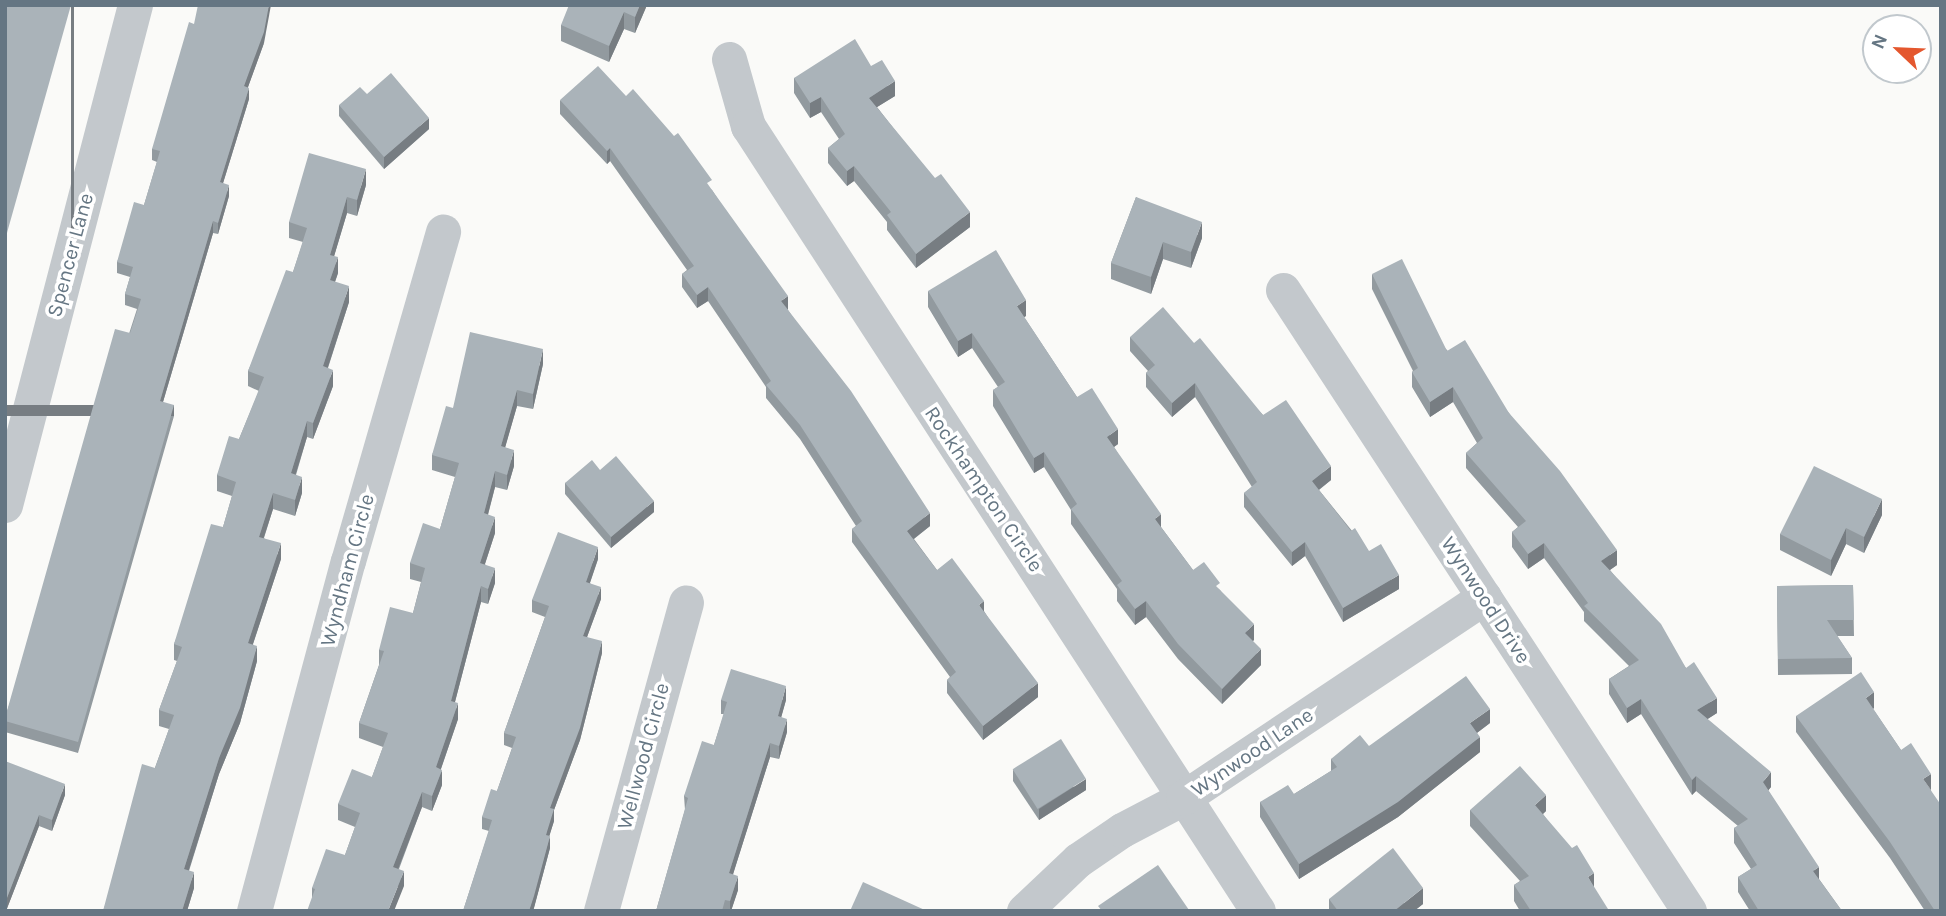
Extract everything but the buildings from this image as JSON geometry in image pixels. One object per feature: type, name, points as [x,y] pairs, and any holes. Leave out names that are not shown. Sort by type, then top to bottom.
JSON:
[{"type":"street","name":"Spencer Lane","points":[[5,505],[135,5]]},
{"type":"street","name":"Rockhampton Circle","points":[[729,59],[748,126],[1258,911]]},
{"type":"street","name":"Wyndham Circle","points":[[254,911],[443,231]]},
{"type":"street","name":"Wynwood Drive","points":[[1283,290],[1689,911]]},
{"type":"street","name":"Wynwood Lane","points":[[1024,911],[1078,860],[1184,798],[1484,597]]},
{"type":"street","name":"Wellwood Circle","points":[[601,911],[686,602]]}]
